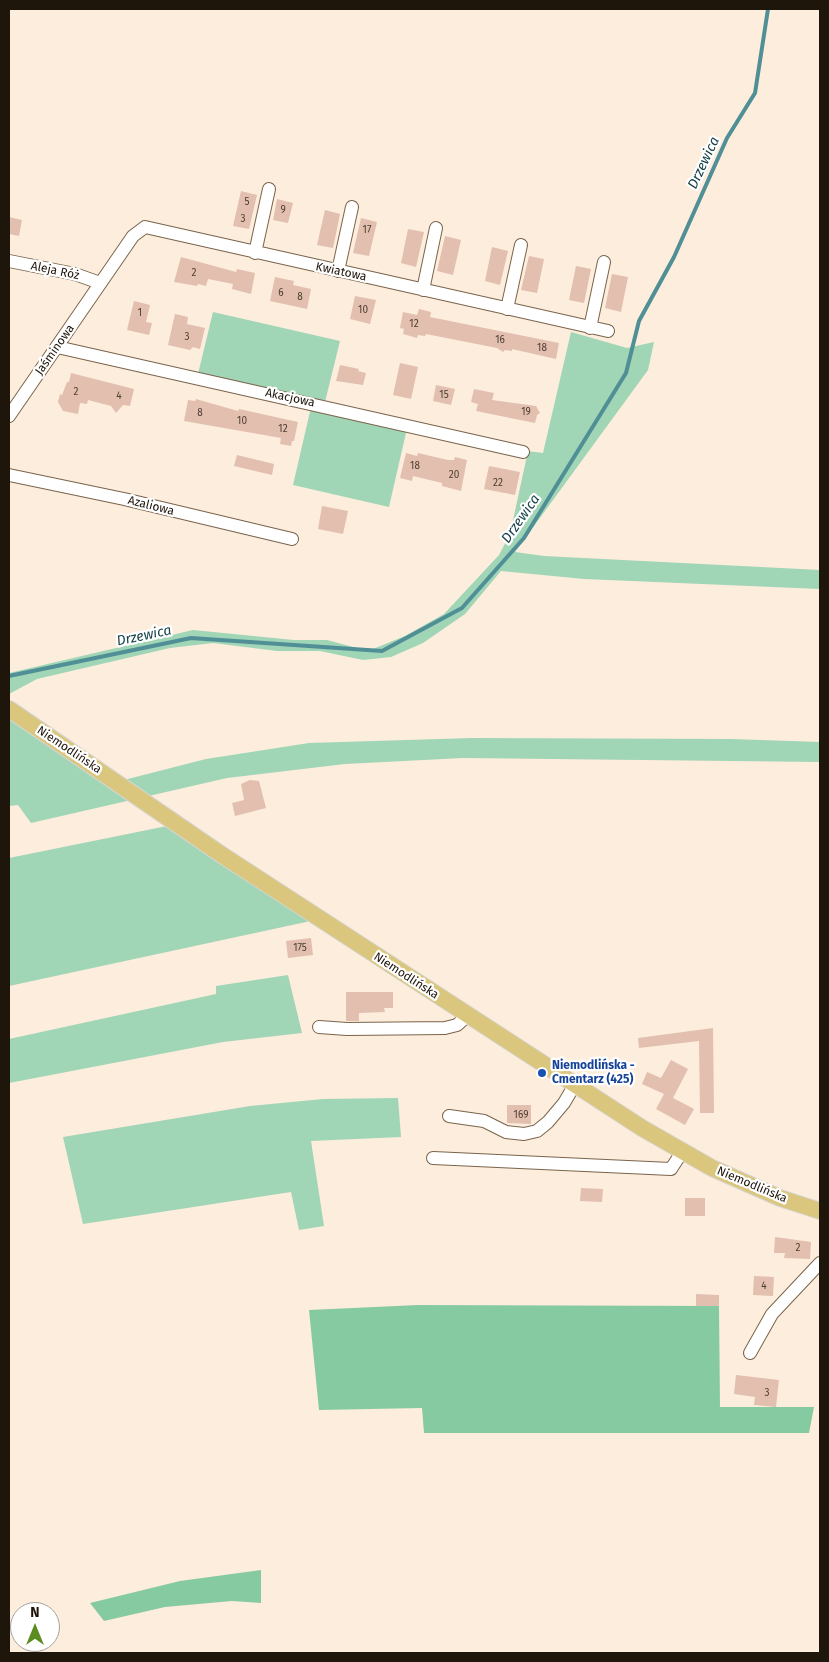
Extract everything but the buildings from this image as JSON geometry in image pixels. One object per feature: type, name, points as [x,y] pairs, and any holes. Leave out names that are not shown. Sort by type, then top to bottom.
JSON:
[{"type":"main road","name":"Niemodlińska","points":[[9,709],[222,855],[574,1086],[706,1165],[780,1198],[820,1211]]},
{"type":"street","points":[[255,253],[269,189]]},
{"type":"street","points":[[338,271],[352,207]]},
{"type":"street","name":"Kwiatowa","points":[[100,283],[133,236],[144,227],[608,331]]},
{"type":"street","points":[[423,290],[436,228]]},
{"type":"street","points":[[507,309],[521,245]]},
{"type":"street","name":"Aleja Róż","points":[[9,261],[75,274],[100,283]]},
{"type":"street","points":[[590,328],[604,262]]},
{"type":"street","name":"Jaśminowa","points":[[9,416],[100,283]]},
{"type":"street","name":"Akacjowa","points":[[57,347],[523,452]]},
{"type":"street","name":"Azaliowa","points":[[9,475],[124,499],[292,539]]},
{"type":"street","points":[[319,1027],[347,1029],[445,1028],[456,1025],[467,1016]]},
{"type":"street","points":[[449,1116],[484,1121],[506,1132],[524,1134],[536,1131],[548,1122],[564,1103],[574,1086]]},
{"type":"street","points":[[434,1158],[671,1169],[682,1152]]},
{"type":"street","points":[[750,1354],[772,1314],[820,1263]]},
{"type":"green space","points":[[213,312],[340,341],[324,406],[408,424],[389,507],[293,485],[312,403],[197,378]]},
{"type":"green space","points":[[571,332],[627,348],[654,342],[648,370],[515,552],[544,556],[820,570],[820,589],[584,579],[501,571],[465,614],[423,643],[391,657],[363,660],[320,651],[277,651],[213,643],[170,648],[37,679],[9,694],[9,673],[193,630],[294,640],[327,640],[368,651],[405,636],[444,614],[499,555],[510,534],[528,451],[543,453]]},
{"type":"green space","points":[[9,716],[116,782],[206,759],[309,743],[472,738],[731,739],[820,742],[820,762],[463,758],[345,764],[227,778],[31,823],[18,805],[9,806]]},
{"type":"green space","points":[[177,824],[320,919],[9,986],[9,858]]},
{"type":"green space","points":[[288,975],[302,1033],[223,1042],[9,1083],[9,1039],[216,994],[216,986]]},
{"type":"green space","points":[[398,1098],[401,1137],[311,1141],[324,1226],[299,1230],[291,1192],[83,1224],[63,1137],[250,1106],[323,1099]]},
{"type":"green space","points":[[418,1305],[719,1306],[720,1407],[814,1407],[809,1433],[424,1433],[422,1408],[319,1410],[309,1310]]},
{"type":"green space","points":[[261,1570],[261,1603],[232,1601],[165,1607],[104,1621],[90,1603],[180,1581]]},
{"type":"waterway","name":"Drzewica","points":[[9,676],[191,638],[382,651],[462,608],[524,538],[626,373],[639,321],[674,257],[727,138],[755,93],[768,9]]},
{"type":"place","name":"Niemodlińska - Cmentarz (425)","points":[[542,1073]]}]
